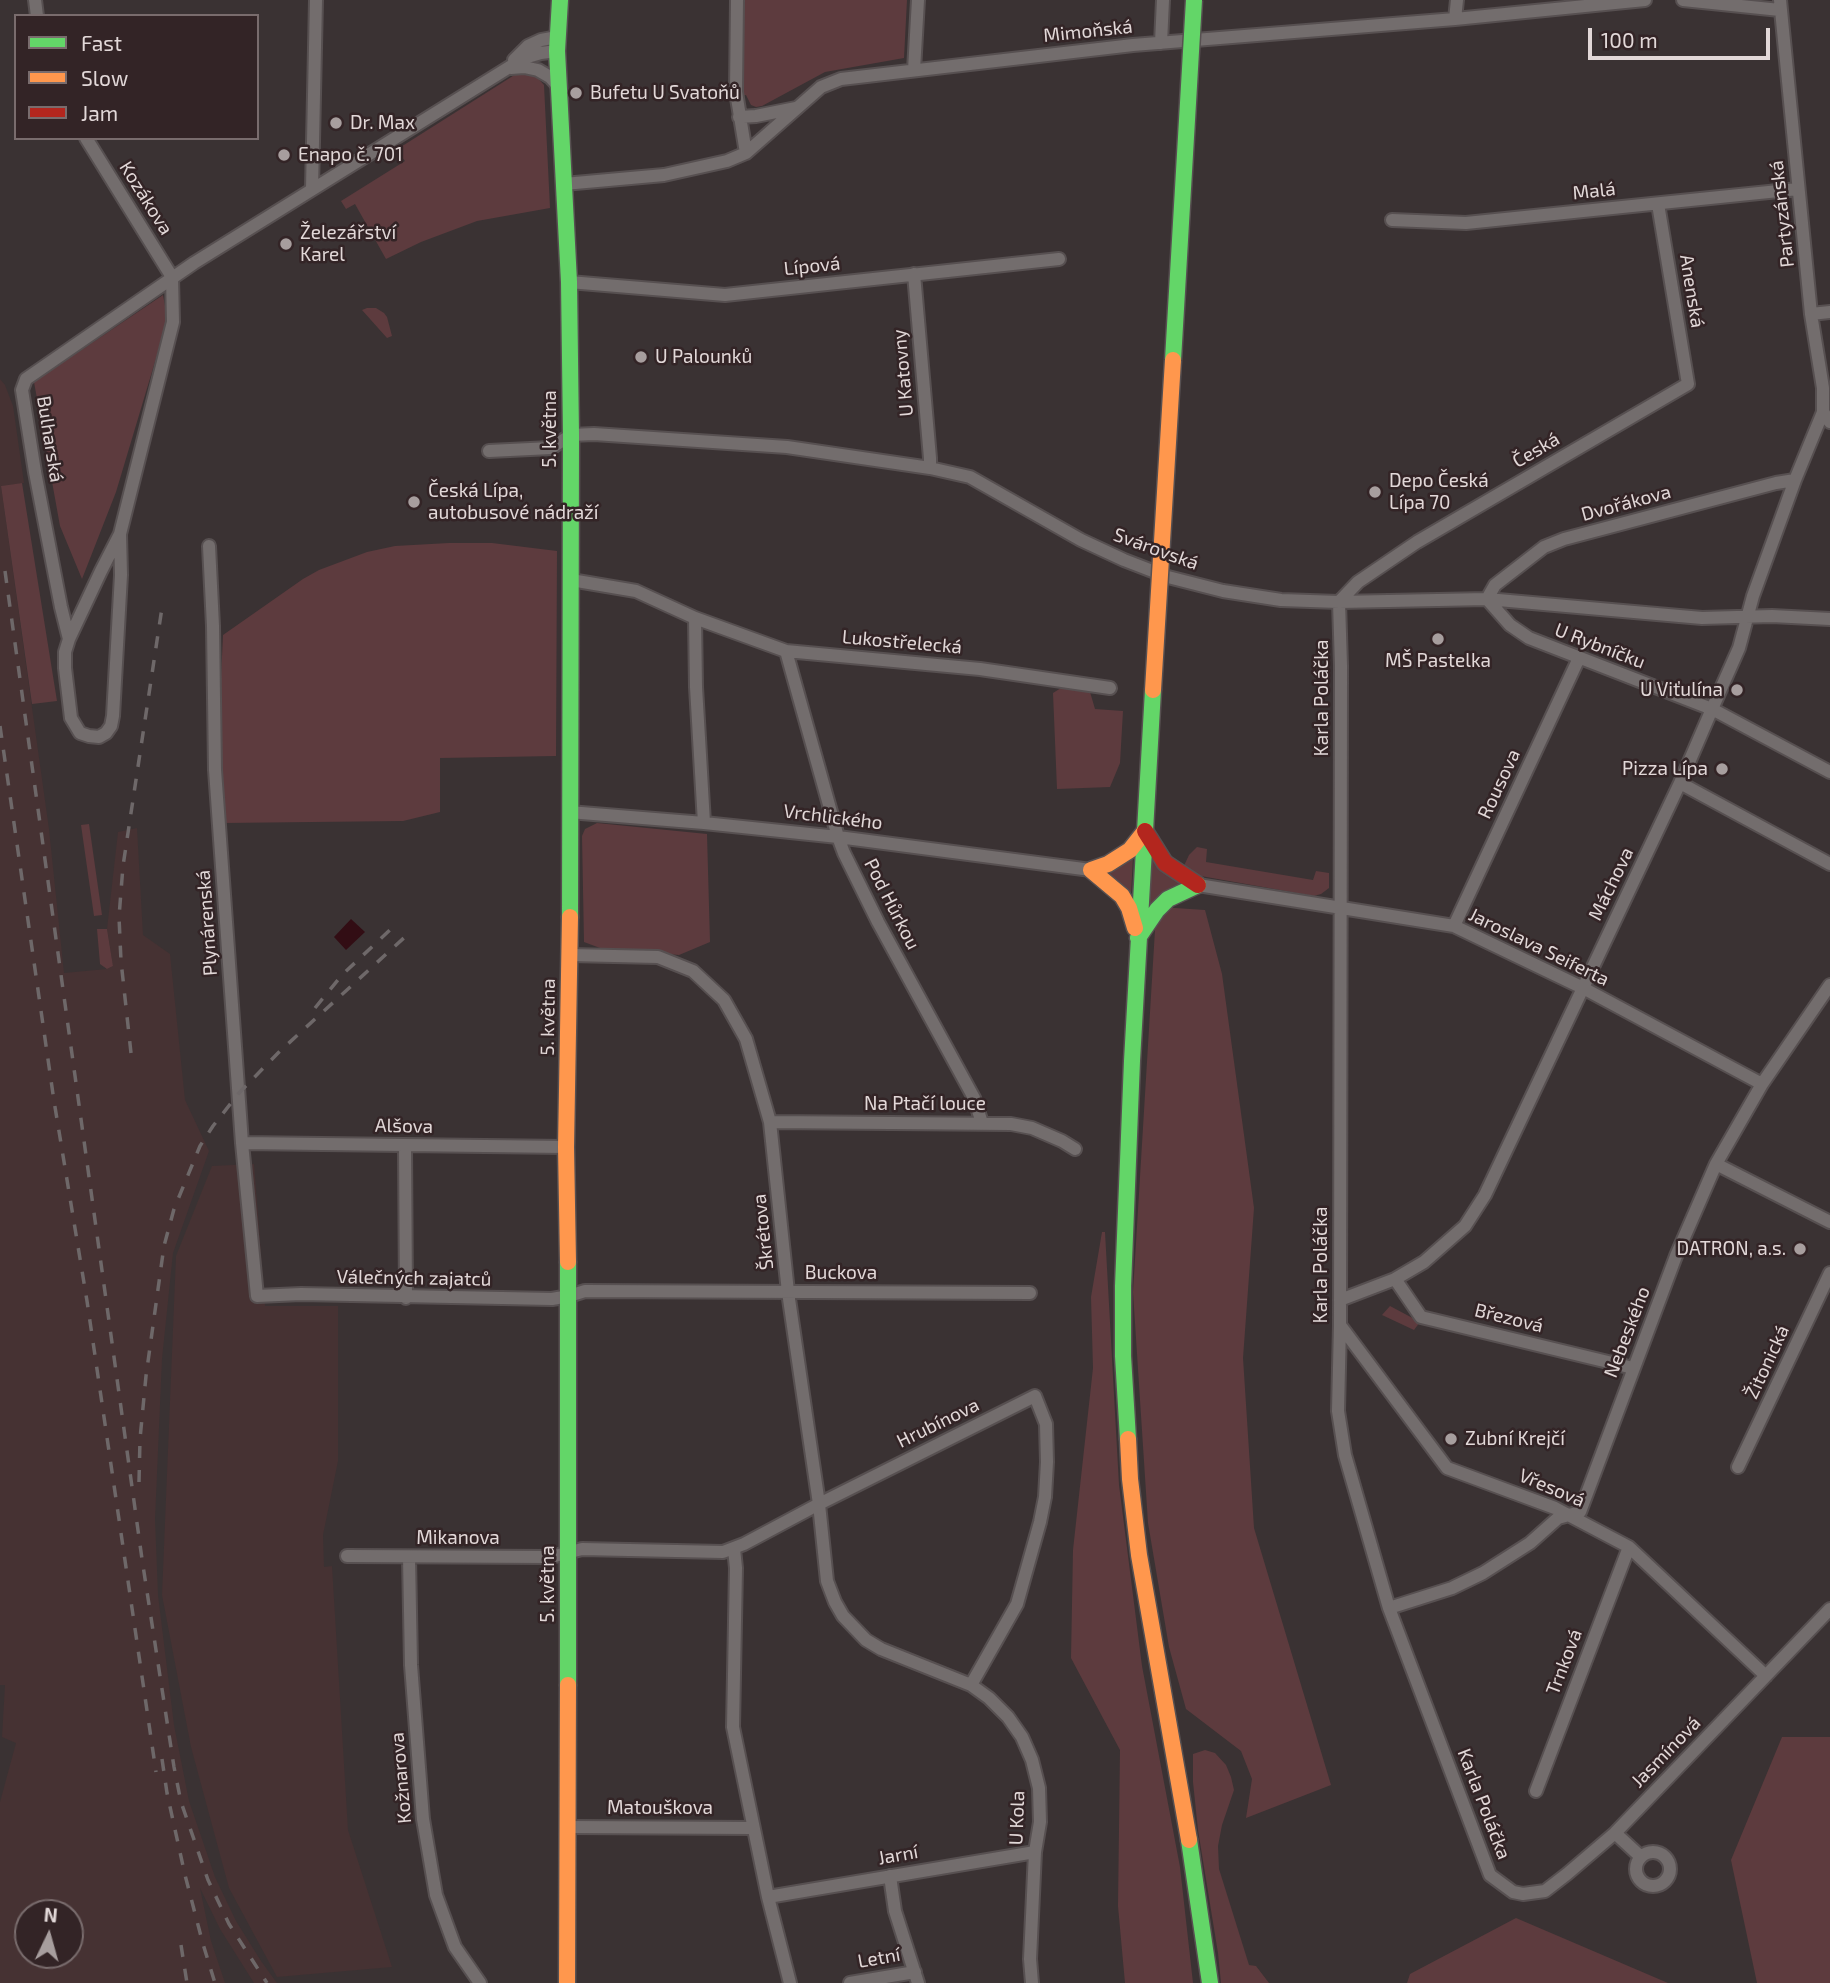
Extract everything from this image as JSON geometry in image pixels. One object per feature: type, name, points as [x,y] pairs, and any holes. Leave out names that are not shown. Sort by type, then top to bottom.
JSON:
[{"type":"main road","name":"5. května","points":[[559,0],[557,44],[569,282],[572,580],[566,1147],[569,1296],[567,1983]]},
{"type":"main road","points":[[1194,0],[1138,939],[1123,1286],[1123,1356],[1130,1479],[1139,1555],[1197,1889],[1210,1983]]},
{"type":"main road","points":[[1091,870],[1108,864],[1130,850],[1145,831]]},
{"type":"main road","points":[[1145,831],[1165,863],[1198,885]]},
{"type":"main road","points":[[1091,870],[1122,896],[1129,908],[1138,939]]},
{"type":"main road","points":[[1138,939],[1168,899],[1198,885]]},
{"type":"street","points":[[312,189],[316,0]]},
{"type":"street","points":[[737,0],[736,92],[746,153]]},
{"type":"street","points":[[914,70],[918,0]]},
{"type":"street","points":[[1161,43],[1163,0]]},
{"type":"street","points":[[1455,19],[1457,0]]},
{"type":"street","name":"Mimoňská","points":[[564,184],[664,176],[727,161],[746,153],[813,93],[831,82],[914,70],[1161,43],[1455,19],[1645,0]]},
{"type":"street","points":[[1683,0],[1780,5]]},
{"type":"street","name":"Partyzánská","points":[[1780,5],[1811,314],[1827,417]]},
{"type":"street","name":"Bulharská","points":[[69,639],[45,524],[22,390],[26,379],[172,278],[312,189],[507,68],[557,44]]},
{"type":"street","points":[[507,68],[538,70],[550,77],[559,87]]},
{"type":"street","points":[[738,117],[796,108]]},
{"type":"street","name":"Kozákova","points":[[87,140],[172,278]]},
{"type":"street","name":"Malá","points":[[1392,220],[1466,223],[1798,188]]},
{"type":"street","name":"Anenská","points":[[1658,204],[1688,384]]},
{"type":"street","name":"Lípová","points":[[569,282],[725,295],[1059,259]]},
{"type":"street","name":"U Katovny","points":[[914,274],[930,468]]},
{"type":"street","name":"Bulharská","points":[[120,534],[121,575],[113,716],[106,733],[99,737],[89,736],[80,733],[71,718],[65,652],[120,534],[173,322],[172,278]]},
{"type":"street","points":[[1811,314],[1830,312]]},
{"type":"street","name":"Česká","points":[[1339,602],[1358,582],[1417,542],[1688,384]]},
{"type":"street","name":"Máchova","points":[[1340,1300],[1395,1279],[1424,1262],[1465,1226],[1485,1195],[1680,783],[1739,648],[1795,480],[1827,417]]},
{"type":"street","points":[[489,451],[551,448],[571,435]]},
{"type":"street","name":"Svárovská","points":[[571,435],[787,447],[930,468],[970,477],[1081,540],[1124,560],[1168,577],[1223,591],[1281,600],[1339,602],[1487,599],[1702,618],[1830,619]]},
{"type":"street","name":"Dvořákova","points":[[1487,599],[1495,585],[1544,547],[1564,539],[1795,480]]},
{"type":"street","name":"Plynárenská","points":[[209,546],[215,770],[257,1296]]},
{"type":"street","name":"Lukostřelecká","points":[[572,580],[636,591],[695,618],[786,651],[980,669],[1110,688]]},
{"type":"street","name":"U Rybníčku","points":[[1487,599],[1510,625],[1529,638],[1712,709],[1830,772]]},
{"type":"street","name":"Karla Poláčka","points":[[1339,602],[1341,908],[1338,1410],[1345,1455],[1389,1608],[1490,1875],[1513,1892]]},
{"type":"street","points":[[695,618],[704,823]]},
{"type":"street","name":"Pod Hůrkou","points":[[786,651],[844,853],[878,922],[974,1098],[982,1123]]},
{"type":"street","name":"Rousova","points":[[1454,926],[1579,658]]},
{"type":"street","points":[[1680,783],[1830,864]]},
{"type":"street","name":"Vrchlického","points":[[569,812],[838,836],[1091,870]]},
{"type":"street","name":"Jaroslava Seiferta","points":[[1198,885],[1454,926],[1583,988],[1762,1084]]},
{"type":"street","name":"Škrétova","points":[[570,954],[659,957],[693,971],[724,1000],[746,1039],[770,1122],[788,1292],[819,1503],[827,1581],[835,1602],[852,1628]]},
{"type":"street","name":"Nebeského","points":[[1389,1608],[1452,1588],[1483,1573],[1530,1543],[1558,1518],[1580,1512],[1676,1256],[1716,1164],[1762,1084],[1830,985]]},
{"type":"street","name":"Na Ptačí louce","points":[[770,1122],[1011,1124],[1032,1128],[1074,1149]]},
{"type":"street","name":"Alšova","points":[[243,1143],[566,1147]]},
{"type":"street","points":[[405,1146],[406,1298]]},
{"type":"street","points":[[1716,1164],[1830,1222]]},
{"type":"street","name":"Žitonická","points":[[1738,1467],[1830,1273]]},
{"type":"street","name":"Březová","points":[[1395,1279],[1421,1317],[1633,1368]]},
{"type":"street","name":"Buckova","points":[[569,1296],[585,1291],[1030,1293]]},
{"type":"street","name":"Válečných zajatců","points":[[257,1296],[301,1294],[552,1299],[569,1296]]},
{"type":"street","name":"Vřesová","points":[[1340,1325],[1447,1468],[1555,1508],[1629,1547],[1766,1676]]},
{"type":"street","name":"Hrubínova","points":[[569,1553],[582,1549],[723,1552],[734,1549],[819,1503],[1034,1396],[1046,1424],[1045,1497],[1040,1522],[1017,1604],[971,1685]]},
{"type":"street","name":"Trnková","points":[[1536,1791],[1629,1547]]},
{"type":"street","points":[[734,1549],[736,1568],[733,1727],[768,1897],[790,1983]]},
{"type":"street","name":"Mikanova","points":[[347,1556],[551,1557],[569,1553]]},
{"type":"street","name":"Kožnarova","points":[[409,1557],[411,1665],[423,1819],[436,1895],[455,1947],[480,1983]]},
{"type":"street","name":"Jasmínová","points":[[1513,1892],[1523,1894],[1545,1891],[1615,1833],[1830,1609]]},
{"type":"street","name":"U Kola","points":[[852,1628],[881,1649],[971,1685],[1008,1717],[1022,1737],[1032,1760],[1039,1788],[1040,1822],[1035,1852],[1030,1959],[1032,1983]]},
{"type":"street","name":"Matouškova","points":[[567,1827],[753,1828]]},
{"type":"street","points":[[1615,1833],[1642,1857]]},
{"type":"street","name":"Jarní","points":[[768,1897],[1035,1852]]},
{"type":"street","points":[[890,1876],[895,1911],[916,1977]]},
{"type":"street","name":"Letní","points":[[850,1983],[916,1977]]},
{"type":"shaded area","points":[[741,0],[907,0],[904,58],[825,72],[756,107],[751,105],[746,95],[742,96]]},
{"type":"shaded area","points":[[516,74],[535,75],[544,85],[550,208],[477,221],[421,242],[386,259],[355,204],[346,209],[341,201],[405,161],[396,150]]},
{"type":"shaded area","points":[[163,295],[167,316],[157,355],[116,492],[82,579],[60,526],[34,382]]},
{"type":"shaded area","points":[[376,308],[384,313],[392,336],[387,338],[362,310]]},
{"type":"shaded area","points":[[0,379],[13,406],[24,483],[1,486],[49,829],[64,973],[107,969],[113,966],[107,929],[118,832],[137,828],[143,935],[170,954],[185,1100],[209,1151],[173,1253],[162,1359],[155,1520],[158,1595],[174,1725],[189,1801],[215,1877],[236,1921],[277,1983],[254,1983],[220,1929],[200,1888],[211,1941],[225,1983],[0,1983],[0,1802],[16,1743],[2,1737],[5,1685],[0,1685]]},
{"type":"shaded area","points":[[22,483],[57,701],[32,704],[1,486]]},
{"type":"shaded area","points":[[492,543],[557,551],[556,756],[440,758],[440,812],[403,821],[222,823],[223,635],[319,570],[367,552],[395,546]]},
{"type":"shaded area","points":[[1061,688],[1090,692],[1095,709],[1123,711],[1120,763],[1110,787],[1057,789],[1053,693]]},
{"type":"shaded area","points":[[597,823],[707,834],[710,942],[679,955],[600,948],[584,942],[582,836],[585,829]]},
{"type":"shaded area","points":[[89,824],[102,915],[94,916],[81,825]]},
{"type":"shaded area","points":[[1197,847],[1207,849],[1206,862],[1313,880],[1316,871],[1329,873],[1329,888],[1314,896],[1195,875],[1182,870],[1189,855]]},
{"type":"shaded area","points":[[1133,857],[1131,895],[1106,873]]},
{"type":"shaded area","points":[[1152,860],[1187,883],[1151,910],[1149,902]]},
{"type":"shaded area","points":[[1160,907],[1205,910],[1222,974],[1254,1208],[1243,1358],[1254,1528],[1331,1785],[1246,1818],[1252,1779],[1241,1751],[1186,1709],[1169,1647],[1148,1523],[1133,1292],[1155,930]]},
{"type":"shaded area","points":[[351,919],[365,932],[346,950],[334,937]]},
{"type":"shaded area","points":[[97,929],[107,929],[113,966],[107,969],[100,964]]},
{"type":"shaded area","points":[[254,1164],[265,1306],[338,1306],[338,1461],[323,1535],[324,1567],[332,1566],[348,1830],[392,1967],[277,1977],[229,1888],[191,1747],[162,1595],[176,1256],[212,1166]]},
{"type":"shaded area","points":[[1102,1232],[1105,1232],[1119,1485],[1142,1666],[1180,1867],[1193,1983],[1125,1983],[1118,1906],[1120,1750],[1071,1658],[1073,1550],[1093,1368],[1091,1297]]},
{"type":"shaded area","points":[[1390,1306],[1420,1322],[1414,1330],[1382,1315]]},
{"type":"shaded area","points":[[1782,1737],[1830,1737],[1830,1983],[1757,1983],[1731,1860]]},
{"type":"shaded area","points":[[1205,1750],[1215,1753],[1226,1765],[1234,1790],[1218,1846],[1219,1869],[1249,1965],[1256,1966],[1269,1983],[1221,1983],[1193,1782],[1193,1754]]},
{"type":"shaded area","points":[[1516,1918],[1668,1983],[1407,1983],[1410,1974]]},
{"type":"railway","points":[[5,571],[142,1559],[174,1767],[181,1802],[208,1880],[229,1924],[267,1983]]},
{"type":"railway","points":[[131,1053],[119,917],[123,866],[163,601]]},
{"type":"railway","points":[[0,726],[156,1772]]},
{"type":"railway","points":[[315,1008],[342,975],[393,927]]},
{"type":"railway","points":[[139,1482],[146,1376],[164,1246],[174,1209],[200,1146],[239,1093],[279,1052],[406,936]]},
{"type":"railway","points":[[162,1759],[185,1875],[215,1983]]},
{"type":"railway","points":[[181,1945],[187,1983]]},
{"type":"traffic: fast","points":[[560,0],[557,51],[569,282],[571,435],[570,917]]},
{"type":"traffic: fast","points":[[1173,360],[1194,0]]},
{"type":"traffic: fast","points":[[1128,1439],[1123,1356],[1123,1286],[1132,1061],[1153,690]]},
{"type":"traffic: fast","points":[[1138,938],[1168,899],[1198,885]]},
{"type":"traffic: fast","points":[[568,1262],[568,1685]]},
{"type":"traffic: fast","points":[[1189,1840],[1210,1983]]},
{"type":"traffic: slow","points":[[1153,690],[1173,360]]},
{"type":"traffic: slow","points":[[1135,928],[1122,896],[1091,870],[1108,864],[1130,850],[1145,831]]},
{"type":"traffic: slow","points":[[568,1262],[566,1147],[570,917]]},
{"type":"traffic: slow","points":[[1128,1439],[1139,1555],[1189,1840]]},
{"type":"traffic: slow","points":[[567,1983],[568,1685]]},
{"type":"traffic: jam","points":[[1145,831],[1165,863],[1198,885]]},
{"type":"place","name":"Bufetu U Svatoňů","points":[[576,93]]},
{"type":"place","name":"Dr. Max","points":[[336,123]]},
{"type":"place","name":"Enapo č. 701","points":[[284,155]]},
{"type":"place","name":"Železářství Karel","points":[[286,244]]},
{"type":"place","name":"U Palounků","points":[[641,357]]},
{"type":"place","name":"Depo Česká Lípa 70","points":[[1375,492]]},
{"type":"place","name":"Česká Lípa, autobusové nádraží","points":[[414,502]]},
{"type":"place","name":"MŠ Pastelka","points":[[1438,639]]},
{"type":"place","name":"U Viťulína","points":[[1737,690]]},
{"type":"place","name":"Pizza Lípa","points":[[1722,769]]},
{"type":"place","name":"DATRON, a.s.","points":[[1800,1249]]},
{"type":"place","name":"Zubní Krejčí","points":[[1451,1439]]}]
